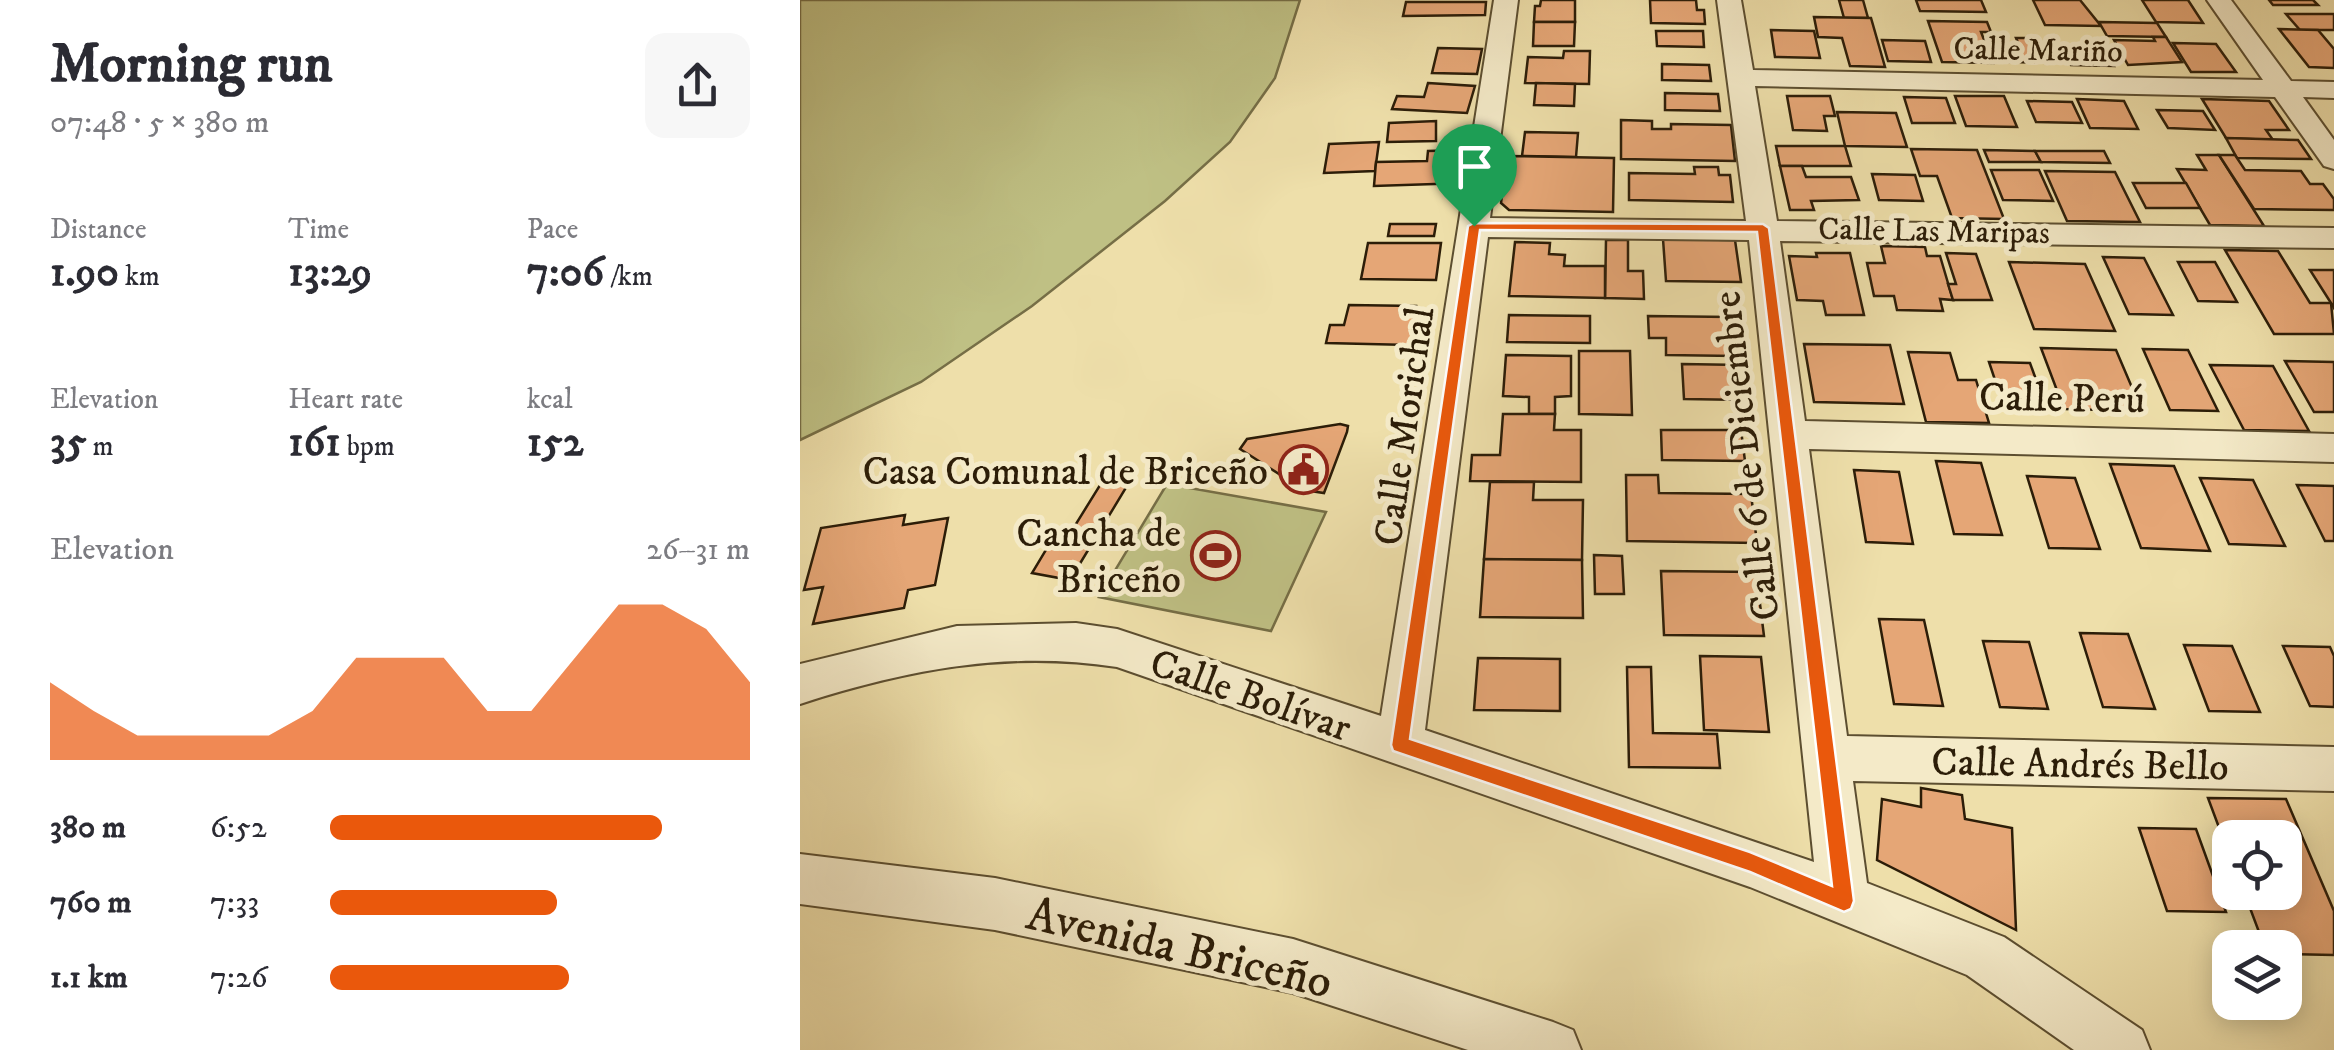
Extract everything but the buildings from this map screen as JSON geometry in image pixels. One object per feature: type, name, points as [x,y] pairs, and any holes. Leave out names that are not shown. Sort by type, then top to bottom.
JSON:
[{"type":"street","name":"Calle Morichal","points":[[1400,745],[1506,0]]},
{"type":"street","name":"Calle 6 de Diciembre","points":[[1730,0],[1763,228],[1844,901]]},
{"type":"street","points":[[2219,0],[2334,160]]},
{"type":"street","name":"Calle Mariño","points":[[1741,78],[2334,90]]},
{"type":"street","name":"Calle Las Maripas","points":[[1474,226],[2334,238]]},
{"type":"street","name":"Calle Perú","points":[[1788,436],[2334,448]]},
{"type":"street","name":"Calle Bolívar","points":[[800,684],[875,659],[958,643],[1074,639],[1117,648],[1750,862],[1984,956],[2122,1050]]},
{"type":"street","name":"Calle Andrés Bello","points":[[1827,758],[2334,770]]},
{"type":"street","name":"Avenida Briceño","points":[[800,879],[995,904],[1293,966],[1553,1050]]},
{"type":"green space","points":[[800,0],[1300,0],[1275,78],[1230,142],[1165,201],[1032,306],[921,382],[800,440]]},
{"type":"green space","name":"Cancha de Briceño","points":[[1167,484],[1326,512],[1271,631],[1099,597]]},
{"type":"place","name":"Casa Comunal de Briceño","points":[[1303,470]]},
{"type":"place","name":"Cancha de Briceño","points":[[1216,555]]},
{"type":"route","points":[[1474,226],[1763,228],[1844,901],[1750,862],[1400,745],[1474,226]]}]
